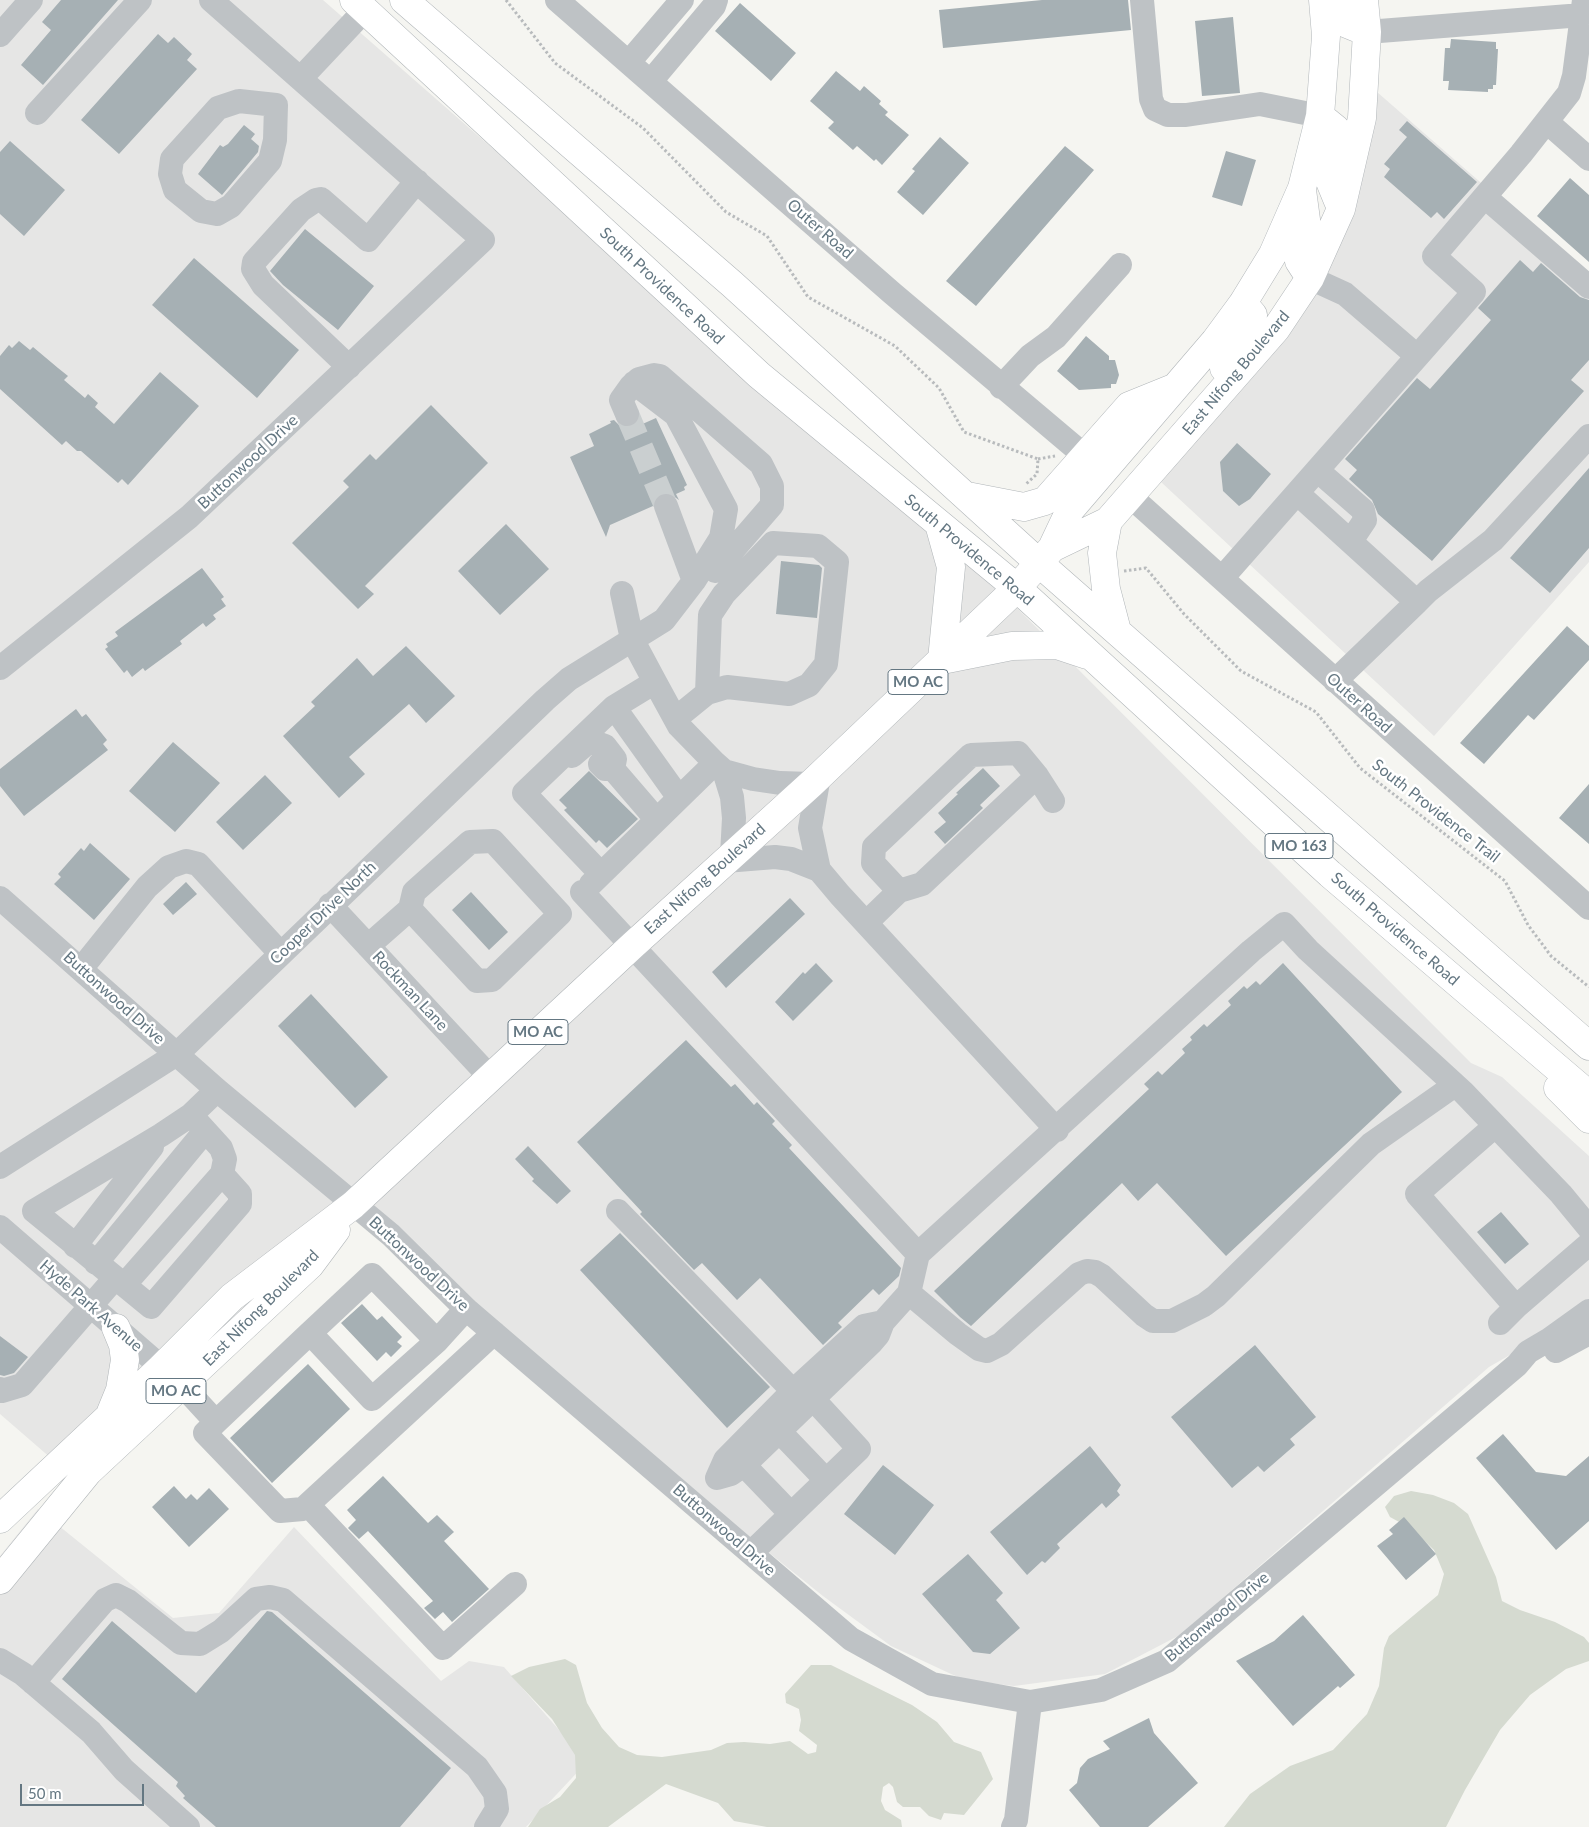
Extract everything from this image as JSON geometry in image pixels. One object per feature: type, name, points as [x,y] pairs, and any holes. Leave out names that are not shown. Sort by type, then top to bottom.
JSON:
[{"type":"main road","name":"MO 163","points":[[404,0],[732,284],[964,495],[1045,555],[1117,631],[1589,1046]]},
{"type":"main road","name":"East Nifong Boulevard","points":[[0,1519],[161,1368],[232,1297],[354,1205],[633,945],[815,780],[1017,588],[1045,555],[1070,510],[1177,387],[1244,303],[1273,254],[1302,188],[1320,116],[1326,36],[1323,0]]},
{"type":"main road","points":[[1342,0],[1345,23],[1367,32]]},
{"type":"main road","name":"East Nifong Boulevard","points":[[1045,555],[1108,521],[1276,329],[1310,278],[1341,210],[1362,118],[1367,32],[1364,0]]},
{"type":"main road","points":[[359,5],[378,8],[408,24],[521,123],[562,137]]},
{"type":"main road","name":"South Providence Road","points":[[359,5],[759,375],[1017,588],[1330,874],[1589,1095]]},
{"type":"main road","points":[[1320,116],[1336,129],[1329,179],[1341,210]]},
{"type":"main road","points":[[1302,188],[1307,227],[1298,254],[1299,261],[1310,278]]},
{"type":"main road","points":[[1213,402],[1220,373],[1250,329],[1253,315],[1244,303]]},
{"type":"main road","points":[[964,495],[1000,504],[1024,507],[1045,501],[1076,448],[1129,406],[1177,387]]},
{"type":"main road","points":[[1108,521],[1102,554],[1104,574],[1117,631]]},
{"type":"main road","points":[[939,524],[951,567],[942,660],[1012,646],[1057,645],[1092,657]]},
{"type":"main road","points":[[1504,1023],[1546,1075],[1589,1119]]},
{"type":"main road","name":"East Nifong Boulevard","points":[[0,1580],[88,1472],[310,1265],[354,1205]]},
{"type":"main road","points":[[110,1415],[125,1372],[123,1345],[116,1328]]},
{"type":"street","points":[[0,35],[31,0]]},
{"type":"street","points":[[37,114],[140,0]]},
{"type":"street","points":[[211,0],[417,181],[368,240],[321,199],[308,204],[254,262],[252,269],[263,285],[349,367]]},
{"type":"street","name":"Outer Road","points":[[557,0],[1001,387],[1076,448]]},
{"type":"street","points":[[629,62],[682,0]]},
{"type":"street","points":[[651,81],[714,6],[716,0]]},
{"type":"street","points":[[1142,0],[1151,99],[1155,108],[1168,115],[1186,115],[1260,104],[1320,116]]},
{"type":"street","points":[[301,78],[359,5]]},
{"type":"street","points":[[1223,577],[1474,292],[1434,256],[1485,197],[1569,93],[1583,8],[1367,32]]},
{"type":"street","points":[[239,101],[276,104],[275,140],[270,161],[231,206],[217,214],[200,211],[175,190],[170,174],[172,159],[218,108],[239,101]]},
{"type":"street","points":[[1547,122],[1589,159]]},
{"type":"street","name":"Buttonwood Drive","points":[[0,668],[189,517],[483,240],[417,181]]},
{"type":"street","points":[[1485,197],[1589,287]]},
{"type":"street","points":[[1001,387],[1030,356],[1056,337],[1120,266]]},
{"type":"street","points":[[1310,278],[1345,294],[1417,356]]},
{"type":"street","points":[[627,414],[621,400],[641,380],[660,376],[761,464],[772,486],[772,505],[707,580],[694,581],[666,506]]},
{"type":"street","name":"Cooper Drive North","points":[[0,1167],[177,1054],[330,905],[569,679],[664,620],[694,581],[721,538],[726,509],[676,415],[641,380]]},
{"type":"street","points":[[1334,681],[1428,591],[1493,540],[1589,436]]},
{"type":"street","points":[[1317,470],[1363,510],[1365,520],[1351,540]]},
{"type":"street","points":[[1297,493],[1351,540],[1417,602]]},
{"type":"street","name":"Outer Road","points":[[1130,496],[1223,577],[1334,681],[1589,908]]},
{"type":"street","points":[[675,719],[707,693],[727,686],[789,694],[808,685],[826,664],[837,562],[818,546],[773,543],[724,594],[710,615],[707,693]]},
{"type":"street","points":[[622,593],[632,639],[655,682],[679,726],[719,767],[732,797],[734,818],[728,858],[775,857],[791,859],[820,870]]},
{"type":"street","points":[[597,870],[524,793],[614,707],[655,682]]},
{"type":"street","points":[[614,707],[679,798]]},
{"type":"street","points":[[899,891],[873,863],[874,847],[971,755],[1018,753],[1037,776],[1053,801]]},
{"type":"street","points":[[597,870],[591,847],[548,802],[547,780],[567,760],[584,756],[595,760],[605,769],[613,769],[656,819]]},
{"type":"street","points":[[719,767],[780,783],[815,780],[810,828],[820,870],[840,895],[1057,1130]]},
{"type":"street","points":[[410,909],[478,981],[492,980],[582,892],[597,870],[679,798],[719,767]]},
{"type":"street","points":[[866,923],[899,891],[922,884],[1037,776]]},
{"type":"street","points":[[368,946],[410,909],[414,892],[470,842],[493,841],[560,914]]},
{"type":"street","points":[[81,969],[147,888],[170,867],[186,861],[198,864],[281,954]]},
{"type":"street","points":[[582,892],[918,1254]]},
{"type":"street","name":"Buttonwood Drive","points":[[0,898],[217,1090],[391,1236],[466,1309],[852,1639],[932,1684],[1030,1702],[1101,1690],[1167,1661],[1517,1365],[1528,1352],[1589,1311]]},
{"type":"street","name":"Rockman Lane","points":[[330,905],[490,1077]]},
{"type":"street","points":[[717,1478],[731,1474],[744,1465],[780,1432],[803,1396],[864,1326],[882,1322],[909,1293],[918,1254],[1057,1130],[1251,951],[1284,924],[1308,950],[1455,1085],[1561,1194],[1589,1228]]},
{"type":"street","points":[[909,1293],[958,1334],[979,1349],[987,1351],[1002,1344],[1079,1274],[1087,1271],[1095,1272],[1102,1276],[1149,1318],[1163,1322],[1172,1320],[1204,1305],[1216,1296],[1371,1144],[1455,1085]]},
{"type":"street","points":[[103,1255],[198,1123],[217,1090]]},
{"type":"street","points":[[0,1227],[34,1211],[161,1135],[198,1123]]},
{"type":"street","points":[[0,1389],[2,1391],[22,1386],[90,1305],[120,1281],[222,1174],[225,1159],[222,1148],[198,1123]]},
{"type":"street","points":[[1495,1126],[1417,1194],[1508,1315],[1589,1244]]},
{"type":"street","points":[[75,1246],[161,1135]]},
{"type":"street","points":[[103,1255],[120,1281],[151,1307],[240,1204],[240,1194],[222,1174]]},
{"type":"street","points":[[34,1211],[75,1246],[103,1255],[126,1266],[133,1263],[187,1200],[200,1199]]},
{"type":"street","points":[[618,1211],[803,1396],[859,1449],[751,1552]]},
{"type":"street","name":"Hyde Park Avenue","points":[[0,1227],[182,1386],[216,1422]]},
{"type":"street","points":[[437,1342],[372,1275],[205,1433],[280,1511],[303,1510],[494,1333]]},
{"type":"street","points":[[310,1333],[372,1398],[437,1342],[466,1309]]},
{"type":"street","name":"Buttonwood Drive","points":[[1517,1365],[1539,1360],[1589,1333]]},
{"type":"street","points":[[692,1502],[717,1478],[725,1460],[803,1396]]},
{"type":"street","points":[[780,1432],[826,1480]]},
{"type":"street","points":[[744,1465],[791,1514]]},
{"type":"street","points":[[308,1505],[443,1648],[515,1584]]},
{"type":"street","points":[[34,1683],[105,1600],[116,1595],[128,1601],[181,1643],[200,1644],[221,1631],[256,1599],[270,1597],[283,1600],[477,1767],[495,1793],[497,1809],[486,1827]]},
{"type":"street","points":[[0,1660],[34,1683],[91,1732],[124,1770],[188,1827]]},
{"type":"street","points":[[1013,1827],[1016,1820],[1030,1702]]},
{"type":"path","points":[[506,0],[555,63],[643,128],[726,212],[768,236],[808,297],[894,346],[939,388],[964,432],[1038,459],[1054,457],[1076,448]]},
{"type":"path","points":[[1024,507],[1026,483],[1037,474],[1038,459]]},
{"type":"path","name":"South Providence Trail","points":[[1104,574],[1146,568],[1184,614],[1241,671],[1316,712],[1360,768],[1505,881],[1528,925],[1551,956],[1589,988]]},
{"type":"shaded area","points":[[0,0],[323,0],[1011,602],[1471,1063],[1502,1077],[1589,1156],[1589,1301],[1543,1336],[1489,1367],[1180,1635],[1105,1674],[1014,1686],[964,1680],[891,1646],[823,1596],[495,1333],[357,1206],[67,1472],[0,1414]]},
{"type":"shaded area","points":[[1377,92],[1589,277],[1589,562],[1434,736],[1161,482],[1265,356]]},
{"type":"shaded area","points":[[1411,1491],[1433,1495],[1454,1503],[1468,1514],[1496,1577],[1502,1601],[1520,1610],[1555,1622],[1584,1637],[1589,1643],[1589,1661],[1566,1669],[1530,1695],[1500,1730],[1446,1827],[1224,1827],[1250,1794],[1290,1766],[1333,1750],[1367,1714],[1379,1686],[1384,1648],[1389,1636],[1438,1595],[1444,1574],[1434,1550],[1412,1529],[1390,1517],[1385,1507],[1394,1496]]},
{"type":"shaded area","points":[[38,1509],[173,1618],[219,1613],[294,1527],[441,1681],[469,1661],[504,1667],[587,1762],[526,1827],[0,1827],[0,1556]]},
{"type":"shaded area","points":[[565,1659],[576,1665],[587,1703],[602,1728],[619,1747],[637,1755],[662,1757],[711,1750],[727,1743],[770,1744],[790,1741],[808,1754],[816,1752],[817,1745],[799,1731],[801,1720],[799,1709],[786,1703],[785,1694],[811,1665],[831,1665],[912,1705],[937,1722],[954,1742],[981,1752],[993,1779],[964,1815],[944,1813],[941,1820],[929,1816],[920,1807],[903,1807],[897,1802],[893,1787],[889,1783],[883,1787],[881,1801],[885,1810],[901,1820],[902,1827],[767,1827],[734,1821],[718,1803],[666,1784],[608,1827],[528,1827],[540,1809],[560,1797],[576,1778],[575,1755],[552,1719],[511,1676],[529,1667]]},
{"type":"building","points":[[61,0],[118,0],[43,85],[21,65],[51,30],[42,22]]},
{"type":"building","points":[[1042,0],[1128,0],[1131,30],[943,48],[939,10]]},
{"type":"building","points":[[740,3],[796,53],[771,81],[715,31]]},
{"type":"building","points":[[1233,17],[1240,93],[1202,96],[1195,21]]},
{"type":"building","points":[[158,34],[168,43],[174,37],[192,54],[187,60],[197,69],[119,154],[81,120]]},
{"type":"building","points":[[1451,39],[1496,42],[1496,49],[1498,49],[1496,85],[1493,85],[1493,89],[1488,89],[1488,92],[1448,90],[1449,81],[1443,81],[1445,48],[1450,48]]},
{"type":"building","points":[[836,71],[860,91],[864,86],[881,101],[879,104],[888,112],[885,115],[909,135],[882,165],[876,159],[874,161],[857,146],[853,150],[828,128],[834,122],[810,101]]},
{"type":"building","points":[[1407,121],[1477,182],[1444,219],[1437,212],[1431,218],[1384,177],[1390,169],[1384,164],[1407,137],[1399,130]]},
{"type":"building","points":[[244,125],[255,134],[251,139],[259,146],[258,152],[222,195],[198,174],[220,145],[223,147],[228,144]]},
{"type":"building","points":[[940,137],[969,163],[923,215],[897,192],[915,171],[912,169]]},
{"type":"building","points":[[10,141],[65,190],[24,236],[0,214],[0,152]]},
{"type":"building","points":[[1065,146],[1094,170],[976,306],[946,281]]},
{"type":"building","points":[[1226,151],[1256,160],[1242,206],[1212,197]]},
{"type":"building","points":[[1570,178],[1589,195],[1589,262],[1537,216]]},
{"type":"building","points":[[305,229],[374,286],[338,330],[283,285],[270,271]]},
{"type":"building","points":[[194,258],[299,350],[257,398],[152,305]]},
{"type":"building","points":[[1520,260],[1533,272],[1541,263],[1580,297],[1589,300],[1589,360],[1571,380],[1584,391],[1432,561],[1378,514],[1372,500],[1349,479],[1357,470],[1345,459],[1417,378],[1430,389],[1491,320],[1478,308]]},
{"type":"building","points":[[1086,336],[1109,356],[1109,360],[1115,360],[1119,375],[1116,384],[1111,384],[1111,388],[1079,390],[1057,371]]},
{"type":"building","points":[[19,341],[30,350],[33,347],[68,376],[64,380],[85,398],[88,394],[98,403],[95,407],[114,424],[160,372],[199,406],[128,485],[122,479],[118,483],[81,451],[77,451],[66,441],[62,445],[0,389],[0,356],[9,345],[12,348]]},
{"type":"building","points":[[431,405],[488,463],[365,586],[374,594],[358,609],[292,543],[349,487],[343,481],[370,454],[376,460]]},
{"type":"building","points":[[656,418],[687,485],[684,487],[685,490],[676,494],[679,500],[669,493],[661,493],[655,498],[653,506],[610,525],[606,537],[570,457],[594,446],[589,434],[611,423],[610,421],[614,420],[626,428],[637,423],[638,426]]},
{"type":"building","points":[[1237,443],[1271,474],[1250,499],[1239,506],[1223,491],[1220,462]]},
{"type":"building","points":[[1589,468],[1589,548],[1550,593],[1510,558]]},
{"type":"building","points":[[506,524],[549,569],[500,615],[458,571]]},
{"type":"building","points":[[781,561],[819,565],[822,568],[817,618],[776,614]]},
{"type":"building","points":[[202,568],[224,597],[221,599],[226,606],[213,615],[216,619],[206,627],[203,623],[180,641],[182,644],[145,671],[143,668],[132,677],[127,670],[124,673],[105,649],[108,647],[106,644],[118,636],[115,632]]},
{"type":"building","points":[[1567,626],[1589,646],[1589,660],[1534,720],[1528,715],[1484,764],[1460,743]]},
{"type":"building","points":[[406,646],[455,696],[426,723],[409,704],[349,757],[365,774],[339,798],[283,736],[315,706],[311,702],[357,658],[373,676]]},
{"type":"building","points":[[76,709],[82,717],[86,714],[107,740],[103,744],[108,750],[24,816],[0,786],[0,769]]},
{"type":"building","points":[[173,742],[220,783],[175,832],[129,791]]},
{"type":"building","points":[[983,768],[1000,786],[980,805],[983,808],[945,844],[934,832],[946,822],[938,813]]},
{"type":"building","points":[[589,771],[638,819],[607,848],[599,840],[596,843],[564,810],[567,808],[559,800]]},
{"type":"building","points":[[265,775],[292,803],[243,850],[216,822]]},
{"type":"building","points":[[1589,784],[1589,844],[1559,818]]},
{"type":"building","points":[[90,843],[130,879],[94,920],[54,884],[61,877],[58,874],[81,848],[84,851]]},
{"type":"building","points":[[186,882],[197,894],[173,915],[163,904]]},
{"type":"building","points":[[471,892],[508,932],[489,950],[452,910]]},
{"type":"building","points":[[790,898],[805,914],[726,988],[712,972]]},
{"type":"building","points":[[816,963],[833,981],[793,1021],[775,1002],[803,972],[805,974]]},
{"type":"building","points":[[1283,963],[1402,1092],[1226,1256],[1157,1183],[1138,1201],[1122,1183],[971,1326],[960,1317],[934,1291],[1149,1089],[1144,1084],[1158,1071],[1162,1075],[1185,1053],[1182,1049],[1192,1040],[1190,1037],[1204,1024],[1207,1027],[1231,1005],[1228,1001],[1244,986],[1247,989],[1256,981],[1260,985]]},
{"type":"building","points":[[311,994],[388,1077],[355,1108],[278,1026]]},
{"type":"building","points":[[686,1040],[731,1087],[735,1084],[754,1105],[757,1102],[775,1121],[772,1124],[792,1145],[789,1148],[901,1268],[899,1276],[879,1295],[873,1289],[838,1323],[842,1327],[823,1345],[760,1278],[737,1300],[702,1263],[694,1270],[640,1214],[642,1212],[577,1142]]},
{"type":"building","points":[[528,1146],[571,1191],[557,1204],[532,1181],[534,1179],[515,1159]]},
{"type":"building","points":[[1501,1212],[1529,1244],[1505,1264],[1477,1232]]},
{"type":"building","points":[[620,1233],[770,1387],[727,1428],[580,1270]]},
{"type":"building","points":[[362,1304],[377,1320],[382,1316],[402,1337],[397,1342],[402,1346],[391,1357],[386,1352],[377,1361],[341,1323]]},
{"type":"building","points":[[0,1336],[28,1357],[14,1373],[4,1376],[0,1375]]},
{"type":"building","points":[[1255,1345],[1316,1417],[1290,1439],[1295,1445],[1264,1472],[1258,1466],[1232,1488],[1171,1417]]},
{"type":"building","points":[[308,1364],[350,1409],[272,1483],[230,1438]]},
{"type":"building","points":[[1503,1434],[1536,1472],[1566,1476],[1589,1456],[1589,1521],[1556,1550],[1476,1458]]},
{"type":"building","points":[[1090,1446],[1121,1485],[1117,1491],[1120,1495],[1106,1508],[1102,1503],[1057,1544],[1060,1548],[1045,1563],[1042,1561],[1027,1575],[990,1532]]},
{"type":"building","points":[[883,1465],[934,1505],[895,1555],[844,1514]]},
{"type":"building","points":[[383,1476],[428,1523],[437,1515],[454,1532],[444,1541],[489,1589],[452,1622],[443,1612],[435,1619],[424,1608],[433,1601],[368,1531],[359,1539],[348,1528],[356,1520],[347,1510]]},
{"type":"building","points":[[174,1486],[186,1499],[191,1494],[197,1500],[209,1488],[229,1509],[189,1547],[152,1507]]},
{"type":"building","points":[[1404,1517],[1436,1554],[1406,1580],[1377,1546],[1393,1534],[1389,1530]]},
{"type":"building","points":[[968,1554],[1003,1593],[996,1600],[1020,1628],[990,1654],[973,1652],[922,1594]]},
{"type":"building","points":[[267,1611],[272,1612],[451,1768],[400,1827],[216,1827],[183,1798],[185,1796],[176,1786],[178,1782],[62,1679],[112,1621],[196,1693]]},
{"type":"building","points":[[1303,1615],[1355,1675],[1340,1688],[1338,1686],[1293,1726],[1236,1661],[1274,1641]]},
{"type":"building","points":[[1149,1718],[1154,1733],[1198,1783],[1148,1827],[1100,1827],[1069,1790],[1077,1783],[1080,1768],[1088,1759],[1110,1749],[1103,1741]]},
{"type":"tunnel","points":[[627,414],[666,506]]}]
